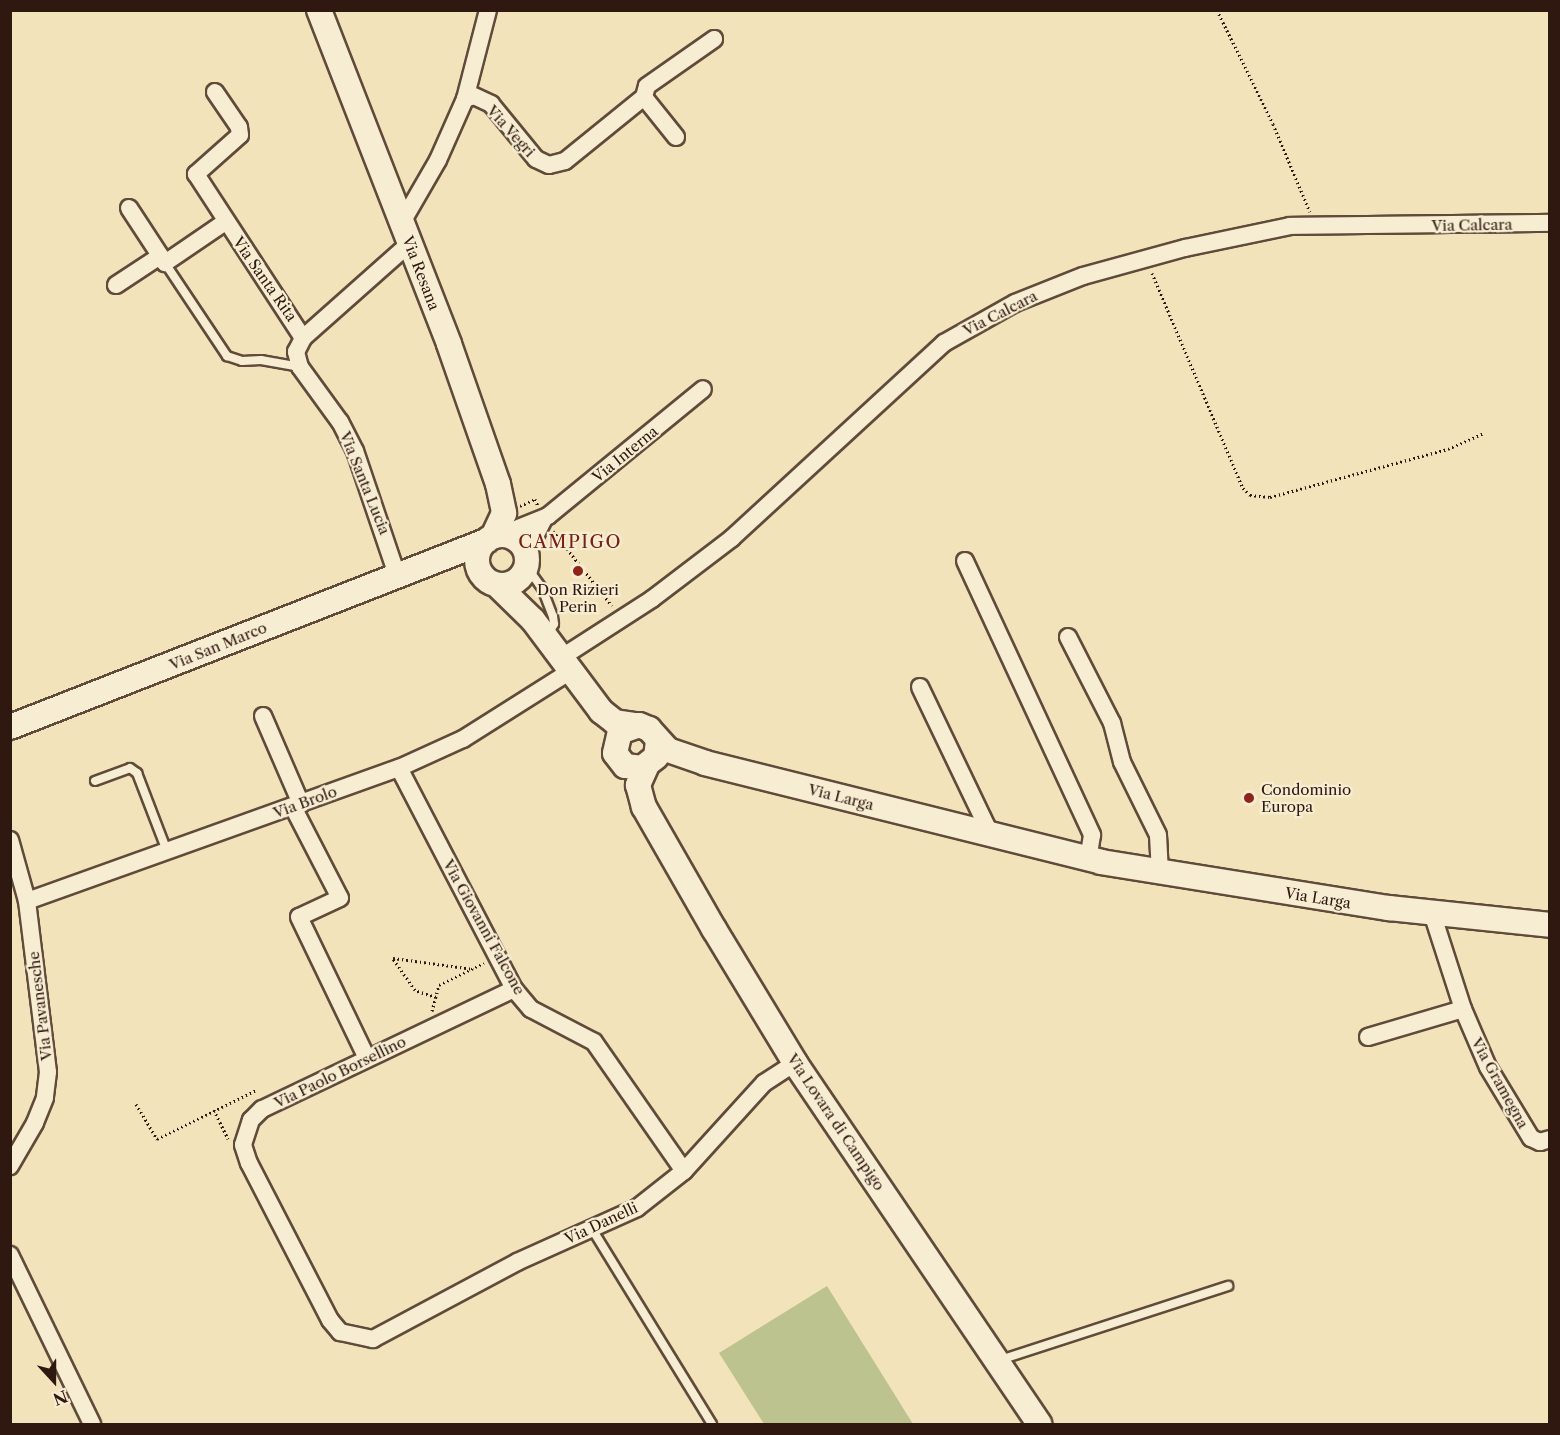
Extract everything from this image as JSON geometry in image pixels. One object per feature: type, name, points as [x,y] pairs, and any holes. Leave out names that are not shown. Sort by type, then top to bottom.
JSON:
[{"type":"street","name":"Via Resana","points":[[318,10],[405,234],[512,539]]},
{"type":"street","name":"Via Vegri","points":[[405,234],[465,99],[488,10]]},
{"type":"street","name":"Via Vegri","points":[[465,99],[474,96],[490,104],[536,159],[549,165],[565,161],[644,97],[647,86],[714,39]]},
{"type":"street","name":"Via Santa Rita","points":[[215,92],[239,126],[240,135],[196,174],[225,222],[303,338]]},
{"type":"street","points":[[644,97],[676,137]]},
{"type":"street","points":[[129,208],[163,260]]},
{"type":"street","name":"Via Santa Rita","points":[[116,285],[163,260],[225,222]]},
{"type":"street","name":"Via Calcara","points":[[568,670],[652,599],[732,538],[944,343],[1015,303],[1083,276],[1141,260],[1290,226],[1550,223]]},
{"type":"street","points":[[300,367],[296,352],[303,338],[405,234]]},
{"type":"street","name":"Via Santa Lucia","points":[[300,367],[340,422],[355,451],[397,574]]},
{"type":"street","name":"Via Interna","points":[[512,539],[545,517],[703,389]]},
{"type":"street","name":"Via Interna","points":[[512,539],[532,536],[545,517]]},
{"type":"street","points":[[512,539],[513,582],[490,580],[478,554],[512,539]]},
{"type":"street","name":"Via San Marco","points":[[10,728],[397,574],[512,539]]},
{"type":"street","name":"Via Lovara di Campigo","points":[[512,539],[542,633]]},
{"type":"street","points":[[965,561],[1092,835],[1088,859]]},
{"type":"street","name":"Via San Marco","points":[[426,565],[443,565],[490,580]]},
{"type":"street","name":"Via Lovara di Campigo","points":[[490,580],[542,633],[568,670],[608,718],[634,725]]},
{"type":"street","points":[[1068,637],[1112,723],[1122,762],[1158,835],[1160,873]]},
{"type":"street","name":"Via Lovara di Campigo","points":[[568,670],[617,757],[633,795],[646,812],[795,1063],[1040,1425]]},
{"type":"street","name":"Via Brolo","points":[[27,901],[399,768],[463,739],[568,670]]},
{"type":"street","points":[[920,687],[991,835]]},
{"type":"street","points":[[263,716],[297,805],[340,898],[298,917],[367,1058]]},
{"type":"street","points":[[634,725],[649,729],[652,756],[629,768],[617,757],[617,736],[634,725]]},
{"type":"street","name":"Via Lovara di Campigo","points":[[646,812],[638,785],[652,756]]},
{"type":"street","name":"Via Larga","points":[[652,756],[692,759],[1088,859],[1160,873],[1432,913],[1550,924]]},
{"type":"street","name":"Via Giovanni Falcone","points":[[399,768],[514,989],[531,1009],[594,1042],[684,1171]]},
{"type":"street","name":"Via Pavanesche","points":[[10,840],[27,901],[48,1072],[45,1098],[35,1123],[10,1166]]},
{"type":"street","name":"Via Gramegna","points":[[1432,913],[1463,1009],[1488,1067],[1531,1138],[1540,1142],[1550,1139]]},
{"type":"street","name":"Via Paolo Borsellino","points":[[373,1339],[349,1336],[335,1327],[249,1163],[243,1145],[251,1120],[262,1109],[514,989]]},
{"type":"street","points":[[1368,1037],[1463,1009]]},
{"type":"street","name":"Via Danelli","points":[[373,1339],[517,1262],[638,1208],[684,1171],[764,1083],[795,1063]]},
{"type":"street","points":[[10,1255],[92,1425]]},
{"type":"lane","points":[[163,260],[227,356],[242,361],[261,360],[300,367]]},
{"type":"lane","points":[[95,781],[130,768],[137,773],[167,851]]},
{"type":"lane","points":[[591,1229],[712,1425]]},
{"type":"lane","points":[[997,1361],[1038,1351],[1228,1286]]},
{"type":"path","points":[[1217,10],[1304,192],[1310,226]]},
{"type":"path","points":[[1141,260],[1153,275],[1238,477],[1250,495],[1270,497],[1448,449],[1484,433]]},
{"type":"path","points":[[512,539],[535,499],[545,517],[619,614]]},
{"type":"path","points":[[436,997],[415,990],[393,958],[472,969]]},
{"type":"path","points":[[430,1019],[439,985],[491,960]]},
{"type":"path","points":[[136,1104],[157,1139],[256,1090]]},
{"type":"path","points":[[214,1110],[232,1147]]},
{"type":"green space","points":[[827,1286],[913,1424],[764,1424],[719,1353]]},
{"type":"place","name":"Don Rizieri Perin","points":[[578,571]]},
{"type":"place","name":"Condominio Europa","points":[[1249,798]]},
{"type":"district","name":"CAMPIGO","points":[[570,542]]}]
